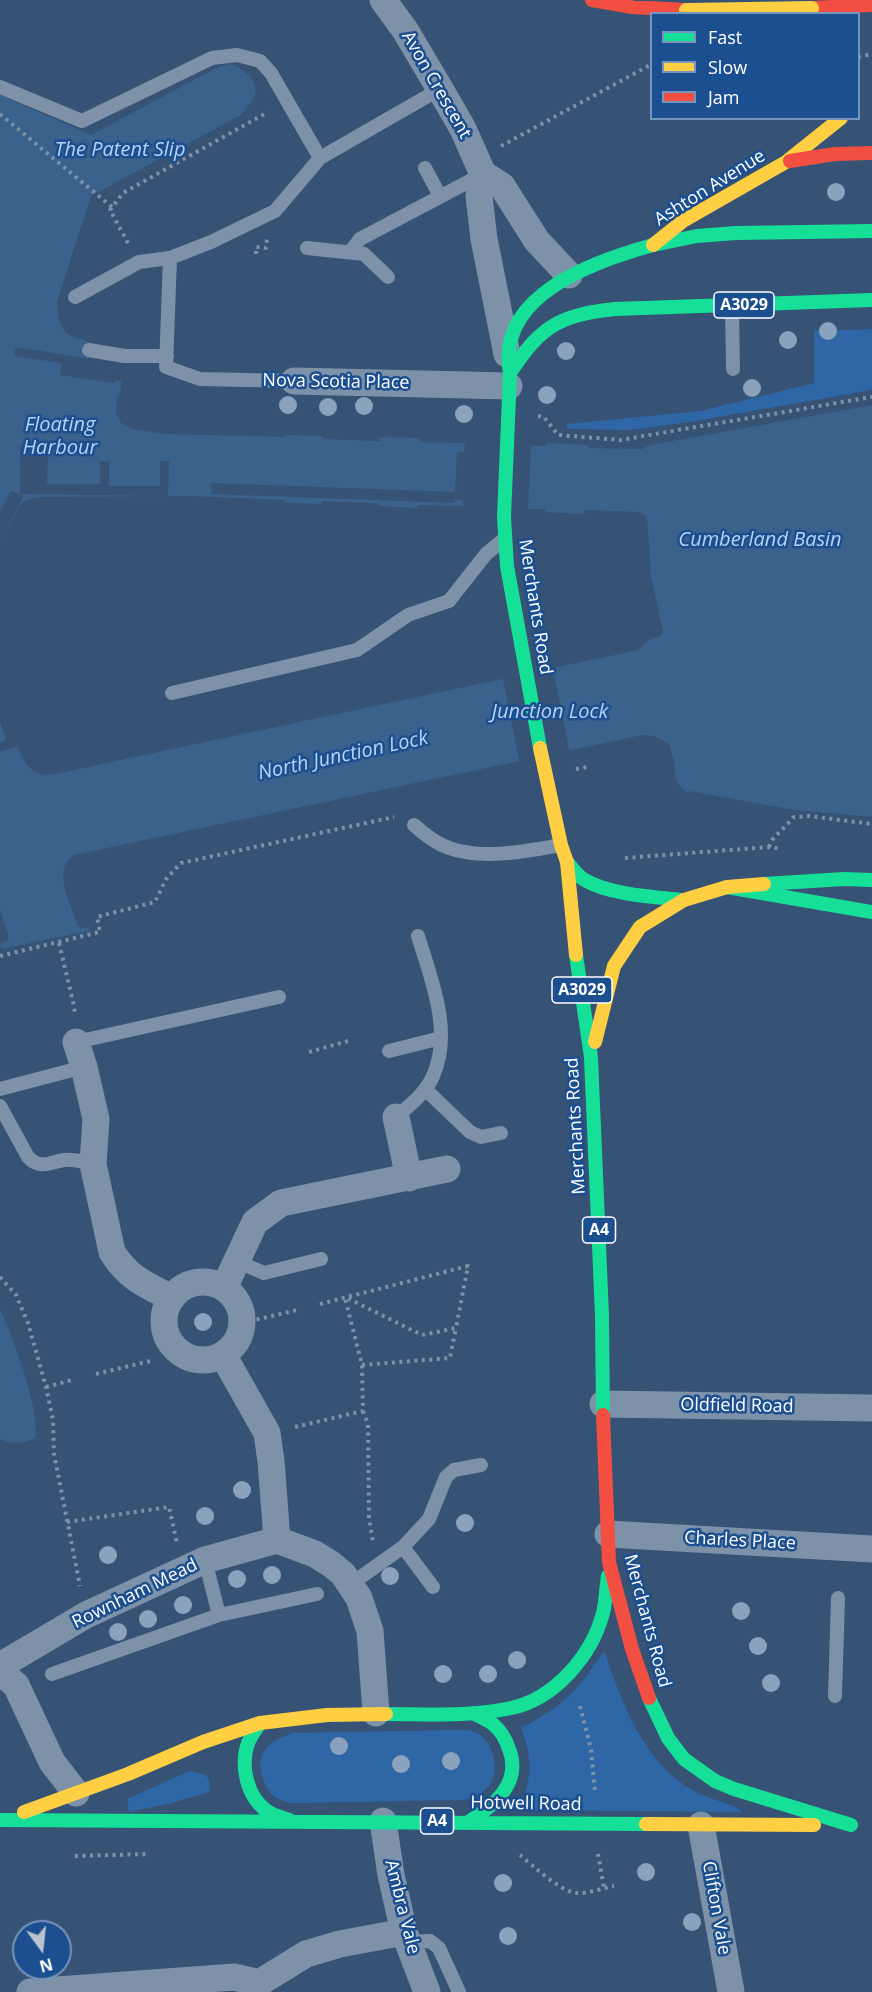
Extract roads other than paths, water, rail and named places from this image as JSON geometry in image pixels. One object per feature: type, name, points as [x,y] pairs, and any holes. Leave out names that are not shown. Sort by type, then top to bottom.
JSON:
[{"type":"main road","points":[[592,0],[632,7],[686,10],[812,8],[844,10],[872,5]]},
{"type":"main road","points":[[786,162],[838,120]]},
{"type":"main road","points":[[786,162],[834,154],[872,153]]},
{"type":"main road","name":"Ashton Avenue","points":[[653,245],[683,221],[786,162]]},
{"type":"main road","name":"A3029","points":[[509,371],[510,338],[517,322],[528,308],[545,290],[586,285],[598,263],[653,245],[697,236],[736,232],[872,231]]},
{"type":"main road","points":[[598,263],[586,285],[603,303],[615,309]]},
{"type":"main road","name":"A3029","points":[[509,371],[525,350],[554,323],[576,313],[615,309],[872,300]]},
{"type":"main road","name":"Merchants Road","points":[[509,371],[504,517],[507,566],[545,774],[567,862],[572,924],[591,1057],[609,1562],[632,1649],[650,1700],[668,1738],[684,1759],[715,1781],[734,1789],[857,1825]]},
{"type":"main road","points":[[567,862],[581,878],[595,885],[639,896],[684,900]]},
{"type":"main road","name":"A4","points":[[591,1057],[614,966],[639,927],[684,900],[727,887],[872,879]]},
{"type":"main road","points":[[727,887],[872,912]]},
{"type":"main road","name":"A4","points":[[1,1820],[128,1774],[203,1742],[260,1723],[327,1715],[473,1713],[512,1708],[532,1700],[563,1678],[579,1661],[592,1641],[603,1613],[609,1562]]},
{"type":"main road","points":[[470,1821],[496,1803],[505,1792],[511,1779],[513,1763],[509,1745],[495,1725],[473,1713]]},
{"type":"main road","points":[[260,1723],[249,1741],[244,1759],[246,1779],[253,1796],[267,1811],[289,1820]]},
{"type":"main road","name":"Hotwell Road","points":[[1,1820],[857,1825]]},
{"type":"street","name":"Avon Crescent","points":[[383,0],[405,30],[440,89],[480,166],[502,186],[537,240],[586,285]]},
{"type":"street","points":[[480,166],[479,196],[484,239],[509,371]]},
{"type":"street","name":"Nova Scotia Place","points":[[294,381],[509,371]]},
{"type":"street","points":[[80,1055],[96,1119],[93,1164],[112,1252],[119,1263],[135,1279],[172,1298]]},
{"type":"street","points":[[396,1117],[409,1178]]},
{"type":"street","points":[[224,1288],[255,1222],[281,1203],[447,1169]]},
{"type":"street","points":[[202,1282],[224,1288],[234,1298],[241,1311],[242,1323],[239,1338],[223,1355],[207,1360],[194,1359],[182,1354],[172,1345],[165,1332],[164,1319],[172,1298],[183,1288],[202,1282]]},
{"type":"street","points":[[223,1355],[267,1433],[277,1540],[315,1554],[331,1564],[351,1584],[359,1598],[369,1631],[376,1713]]},
{"type":"street","name":"Oldfield Road","points":[[603,1404],[872,1408]]},
{"type":"street","name":"Charles Place","points":[[608,1534],[842,1551],[872,1549]]},
{"type":"street","name":"Rownham Mead","points":[[0,1666],[86,1615],[194,1565],[277,1540]]},
{"type":"street","points":[[0,1672],[15,1684],[52,1762],[76,1793]]},
{"type":"street","name":"Ambra Vale","points":[[383,1821],[391,1875],[406,1937],[427,1992]]},
{"type":"street","name":"Clifton Vale","points":[[701,1825],[731,1992]]},
{"type":"street","points":[[30,1992],[234,1977],[257,1988],[306,1954],[340,1944],[406,1937]]},
{"type":"lane","points":[[0,87],[82,121],[212,58],[237,55],[260,61],[271,73],[320,158]]},
{"type":"lane","points":[[75,297],[139,262],[170,258],[211,242],[275,211],[320,158],[440,89]]},
{"type":"lane","points":[[350,252],[360,239],[440,196],[480,166]]},
{"type":"lane","points":[[425,168],[440,196]]},
{"type":"lane","points":[[307,248],[364,254],[388,277]]},
{"type":"lane","points":[[167,361],[170,258]]},
{"type":"lane","points":[[732,306],[733,369]]},
{"type":"lane","name":"Nova Scotia Place","points":[[89,350],[167,361],[200,379],[294,381]]},
{"type":"lane","points":[[172,693],[357,650],[408,615],[449,601],[486,554],[505,539]]},
{"type":"lane","points":[[414,825],[449,848],[478,853],[513,853],[561,845]]},
{"type":"lane","points":[[396,1117],[434,1077],[441,1038],[439,1012],[418,936]]},
{"type":"lane","points":[[0,1089],[80,1055],[279,998]]},
{"type":"lane","points":[[388,1051],[441,1038]]},
{"type":"lane","points":[[425,1089],[470,1132],[481,1137],[501,1133]]},
{"type":"lane","points":[[0,1106],[28,1157],[34,1163],[45,1165],[72,1160],[93,1164]]},
{"type":"lane","points":[[236,1261],[264,1273],[321,1259]]},
{"type":"lane","points":[[351,1584],[403,1547],[429,1520],[446,1477],[454,1470],[481,1465]]},
{"type":"lane","points":[[403,1547],[433,1587]]},
{"type":"lane","points":[[194,1565],[219,1615]]},
{"type":"lane","points":[[52,1674],[219,1615],[317,1594]]},
{"type":"lane","points":[[835,1696],[838,1598]]},
{"type":"lane","points":[[406,1937],[430,1941],[439,1948],[459,1992]]},
{"type":"water","name":"Floating Harbour","points":[[232,64],[248,75],[255,86],[253,99],[241,115],[91,196],[57,302],[59,320],[65,332],[91,343],[88,358],[102,361],[101,369],[121,372],[121,390],[116,413],[121,423],[132,429],[167,434],[323,436],[323,439],[380,441],[380,437],[420,438],[420,442],[465,443],[463,506],[418,505],[417,508],[379,506],[378,503],[322,501],[321,504],[285,503],[284,500],[190,496],[41,497],[26,500],[21,504],[0,542],[0,95],[91,135],[220,66]]},
{"type":"water","name":"Cumberland Basin","points":[[872,405],[872,817],[788,809],[689,791],[689,794],[678,783],[669,744],[655,736],[643,735],[74,855],[67,861],[63,878],[77,924],[81,928],[88,928],[89,931],[2,949],[0,944],[6,942],[9,937],[0,909],[0,692],[21,755],[32,770],[50,775],[638,650],[649,640],[661,635],[663,631],[651,577],[647,516],[639,512],[585,510],[585,514],[528,509],[531,446],[547,446],[547,443],[588,445],[588,448],[642,449],[650,445]]},
{"type":"water","points":[[0,1310],[18,1354],[34,1412],[35,1438],[22,1442],[0,1439]]},
{"type":"water label","name":"The Patent Slip","points":[[120,150]]},
{"type":"water label","name":"Junction Lock","points":[[550,712]]},
{"type":"water label","name":"North Junction Lock","points":[[343,756]]}]
